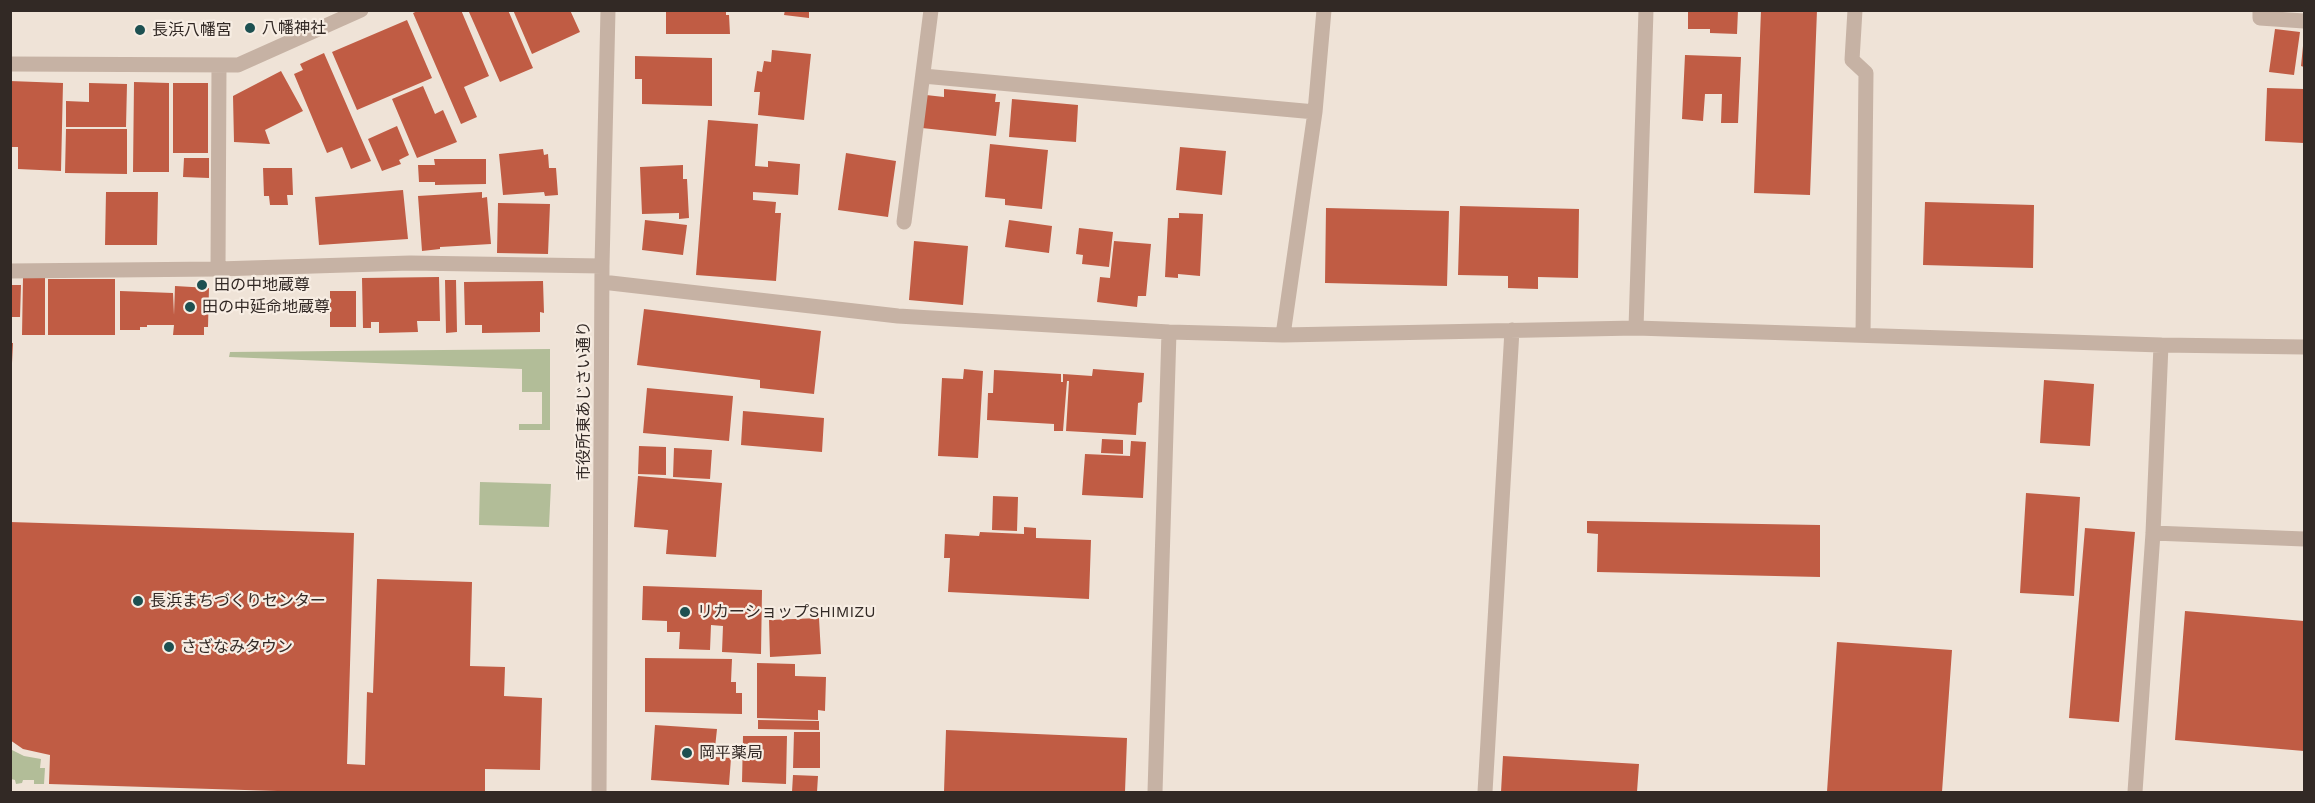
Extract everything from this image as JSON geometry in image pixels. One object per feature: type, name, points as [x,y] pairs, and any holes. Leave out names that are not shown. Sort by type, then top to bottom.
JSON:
[{"type":"street","points":[[10,64],[238,65],[361,10]]},
{"type":"street","name":"市役所東あじさい通り","points":[[598,792],[602,266],[608,10]]},
{"type":"street","points":[[904,222],[930,10]]},
{"type":"street","points":[[1283,335],[1315,112],[1324,10]]},
{"type":"street","points":[[1636,328],[1646,10]]},
{"type":"street","points":[[1855,10],[1852,60],[1866,73],[1863,335]]},
{"type":"street","points":[[2260,10],[2260,18],[2304,21]]},
{"type":"street","points":[[218,269],[219,65]]},
{"type":"street","points":[[923,76],[1315,112]]},
{"type":"street","points":[[10,271],[218,269],[410,263],[602,266]]},
{"type":"street","points":[[602,282],[898,316],[1169,332],[1283,335],[1636,328],[2161,345],[2304,347]]},
{"type":"street","points":[[1485,792],[1512,330]]},
{"type":"street","points":[[1155,792],[1169,332]]},
{"type":"street","points":[[2134,792],[2153,533],[2161,345]]},
{"type":"street","points":[[2153,533],[2304,539]]},
{"type":"green space","points":[[550,349],[550,430],[519,430],[519,424],[542,424],[542,392],[522,392],[522,369],[229,357],[230,352]]},
{"type":"green space","points":[[480,482],[551,484],[549,527],[479,525]]},
{"type":"green space","points":[[10,749],[24,756],[41,759],[40,768],[45,768],[44,784],[34,784],[34,780],[23,780],[22,783],[16,784],[15,780],[11,779]]},
{"type":"building","points":[[420,10],[461,10],[489,76],[464,87],[477,117],[461,124],[413,13]]},
{"type":"building","points":[[472,10],[508,10],[533,68],[500,82],[469,12]]},
{"type":"building","points":[[513,10],[570,10],[580,32],[532,54]]},
{"type":"building","points":[[666,10],[726,10],[726,15],[729,15],[730,34],[666,34]]},
{"type":"building","points":[[785,10],[809,10],[809,18],[784,15]]},
{"type":"building","points":[[1688,10],[1738,10],[1737,34],[1710,33],[1710,29],[1688,29]]},
{"type":"building","points":[[1761,10],[1817,10],[1810,195],[1754,193]]},
{"type":"building","points":[[407,20],[432,78],[357,110],[332,52]]},
{"type":"building","points":[[2275,29],[2300,32],[2294,75],[2269,72]]},
{"type":"building","points":[[2304,46],[2304,67],[2301,66]]},
{"type":"building","points":[[772,50],[811,54],[804,120],[758,115],[760,92],[754,92],[757,71],[762,72],[764,61],[771,62]]},
{"type":"building","points":[[324,53],[371,161],[351,169],[342,147],[327,153],[294,74],[303,70],[300,64]]},
{"type":"building","points":[[1685,55],[1741,57],[1738,123],[1721,123],[1722,94],[1705,94],[1703,121],[1682,119]]},
{"type":"building","points":[[635,56],[712,58],[712,106],[642,104],[642,79],[635,79]]},
{"type":"building","points":[[281,71],[303,111],[265,130],[270,144],[234,142],[233,96]]},
{"type":"building","points":[[10,81],[63,83],[61,171],[18,169],[18,147],[10,147]]},
{"type":"building","points":[[134,82],[169,83],[169,172],[133,172]]},
{"type":"building","points":[[89,83],[127,84],[126,127],[66,127],[66,101],[89,102]]},
{"type":"building","points":[[173,83],[208,83],[208,153],[173,153]]},
{"type":"building","points":[[423,86],[435,114],[443,110],[457,142],[417,158],[392,99]]},
{"type":"building","points":[[2267,88],[2304,89],[2304,143],[2265,141]]},
{"type":"building","points":[[944,89],[996,94],[995,102],[1000,102],[996,136],[922,128],[926,95],[944,97]]},
{"type":"building","points":[[1012,99],[1078,105],[1076,142],[1009,137]]},
{"type":"building","points":[[708,120],[758,124],[755,166],[768,167],[768,161],[800,164],[798,195],[753,192],[753,200],[776,202],[775,213],[781,213],[776,281],[696,275]]},
{"type":"building","points":[[397,126],[409,155],[399,160],[401,164],[382,171],[368,139]]},
{"type":"building","points":[[66,129],[127,129],[127,174],[65,173]]},
{"type":"building","points":[[990,144],[1048,150],[1042,209],[1005,205],[1005,199],[985,197]]},
{"type":"building","points":[[1180,147],[1226,151],[1222,195],[1176,190]]},
{"type":"building","points":[[543,149],[544,155],[548,154],[549,168],[556,168],[558,195],[545,196],[544,192],[503,195],[499,154]]},
{"type":"building","points":[[846,153],[896,161],[888,217],[838,210]]},
{"type":"building","points":[[184,158],[209,158],[209,178],[183,177]]},
{"type":"building","points":[[434,159],[486,159],[486,184],[435,185],[435,182],[419,182],[418,165],[435,165]]},
{"type":"building","points":[[683,165],[683,179],[687,179],[689,218],[679,219],[679,213],[642,214],[640,167]]},
{"type":"building","points":[[263,168],[292,168],[293,195],[287,195],[288,205],[270,205],[269,196],[264,196]]},
{"type":"building","points":[[403,190],[408,239],[319,245],[315,197]]},
{"type":"building","points":[[106,192],[158,192],[157,245],[105,245]]},
{"type":"building","points":[[482,192],[482,198],[487,197],[491,244],[440,247],[440,249],[422,251],[418,196]]},
{"type":"building","points":[[1925,202],[2034,205],[2033,268],[1923,265]]},
{"type":"building","points":[[498,203],[550,204],[548,254],[497,253]]},
{"type":"building","points":[[1460,206],[1579,209],[1578,278],[1538,277],[1538,289],[1508,288],[1508,276],[1458,275]]},
{"type":"building","points":[[1326,208],[1449,211],[1447,286],[1325,283]]},
{"type":"building","points":[[1179,213],[1203,214],[1200,276],[1178,274],[1178,278],[1165,277],[1168,218],[1179,218]]},
{"type":"building","points":[[645,220],[687,225],[683,255],[642,250]]},
{"type":"building","points":[[1009,220],[1052,226],[1049,253],[1005,247]]},
{"type":"building","points":[[1079,228],[1113,232],[1109,267],[1082,264],[1083,255],[1076,254]]},
{"type":"building","points":[[914,241],[968,246],[963,305],[909,300]]},
{"type":"building","points":[[1114,241],[1151,244],[1146,296],[1138,296],[1137,307],[1097,302],[1100,277],[1110,278]]},
{"type":"building","points":[[439,277],[440,321],[417,321],[418,332],[379,333],[379,322],[371,322],[371,328],[363,328],[362,278]]},
{"type":"building","points":[[23,278],[45,278],[45,335],[22,335]]},
{"type":"building","points":[[48,279],[115,279],[115,335],[48,335]]},
{"type":"building","points":[[445,280],[456,280],[457,332],[446,333]]},
{"type":"building","points":[[543,281],[544,313],[540,312],[540,332],[482,333],[482,325],[465,325],[464,282]]},
{"type":"building","points":[[10,285],[21,285],[20,317],[10,317]]},
{"type":"building","points":[[175,286],[209,288],[208,327],[204,327],[204,335],[173,335],[174,325],[147,325],[147,327],[140,327],[140,330],[120,330],[120,291],[173,293],[174,315]]},
{"type":"building","points":[[330,291],[356,291],[356,327],[330,327]]},
{"type":"building","points":[[644,309],[821,331],[814,394],[760,388],[760,380],[637,365]]},
{"type":"building","points":[[10,343],[13,343],[12,363],[10,363]]},
{"type":"building","points":[[964,369],[983,371],[978,458],[938,456],[942,378],[963,379]]},
{"type":"building","points":[[1093,369],[1144,373],[1142,402],[1138,403],[1136,435],[1066,431],[1069,381],[1067,381],[1063,431],[1054,431],[1054,424],[987,420],[988,393],[993,393],[994,370],[1061,374],[1061,382],[1063,382],[1063,374],[1092,376]]},
{"type":"building","points":[[2044,380],[2094,384],[2090,446],[2040,443]]},
{"type":"building","points":[[647,388],[733,396],[729,441],[643,433]]},
{"type":"building","points":[[743,411],[824,418],[822,452],[741,445]]},
{"type":"building","points":[[1102,439],[1123,440],[1123,454],[1101,453]]},
{"type":"building","points":[[1131,441],[1146,442],[1143,498],[1082,495],[1085,454],[1130,456]]},
{"type":"building","points":[[639,446],[666,447],[666,475],[638,474]]},
{"type":"building","points":[[674,448],[712,450],[710,479],[673,477]]},
{"type":"building","points":[[638,476],[722,483],[716,557],[666,554],[668,530],[634,527]]},
{"type":"building","points":[[2026,493],[2080,497],[2074,596],[2020,593]]},
{"type":"building","points":[[993,496],[1018,497],[1017,531],[992,530]]},
{"type":"building","points":[[1587,521],[1820,525],[1820,577],[1597,572],[1598,534],[1587,533]]},
{"type":"building","points":[[10,522],[354,533],[347,764],[365,765],[367,692],[373,693],[377,579],[472,582],[470,666],[505,667],[504,696],[542,698],[540,770],[485,769],[485,792],[310,792],[49,784],[50,755],[23,749],[10,740]]},
{"type":"building","points":[[1024,527],[1036,528],[1036,538],[1091,540],[1089,599],[948,592],[950,558],[944,558],[945,534],[979,536],[980,532],[1024,534]]},
{"type":"building","points":[[2085,528],[2135,532],[2119,722],[2069,718]]},
{"type":"building","points":[[643,586],[762,590],[761,654],[722,652],[723,626],[711,625],[710,650],[679,649],[680,632],[667,632],[667,621],[642,620]]},
{"type":"building","points":[[2185,611],[2304,621],[2304,751],[2175,740]]},
{"type":"building","points":[[819,618],[821,654],[770,657],[769,620]]},
{"type":"building","points":[[1837,642],[1952,650],[1942,792],[1827,792]]},
{"type":"building","points":[[645,658],[732,659],[731,682],[736,682],[736,693],[742,693],[742,714],[645,712]]},
{"type":"building","points":[[757,663],[795,664],[795,676],[826,677],[825,711],[818,710],[818,720],[757,718]]},
{"type":"building","points":[[758,720],[819,721],[819,730],[758,729]]},
{"type":"building","points":[[655,725],[717,729],[714,757],[731,758],[729,785],[651,780]]},
{"type":"building","points":[[946,730],[1127,738],[1125,792],[944,792]]},
{"type":"building","points":[[794,732],[820,732],[820,768],[793,768]]},
{"type":"building","points":[[743,736],[787,736],[786,784],[742,782]]},
{"type":"building","points":[[1503,756],[1639,764],[1637,792],[1501,792]]},
{"type":"building","points":[[793,775],[818,776],[817,792],[792,792]]},
{"type":"place","name":"八幡神社","points":[[250,28]]},
{"type":"place","name":"長浜八幡宮","points":[[140,30]]},
{"type":"place","name":"田の中地蔵尊","points":[[202,285]]},
{"type":"place","name":"田の中延命地蔵尊","points":[[190,307]]},
{"type":"place","name":"長浜まちづくりセンター","points":[[138,601]]},
{"type":"place","name":"リカーショップSHIMIZU","points":[[685,612]]},
{"type":"place","name":"さざなみタウン","points":[[169,647]]},
{"type":"place","name":"岡平薬局","points":[[687,753]]}]
